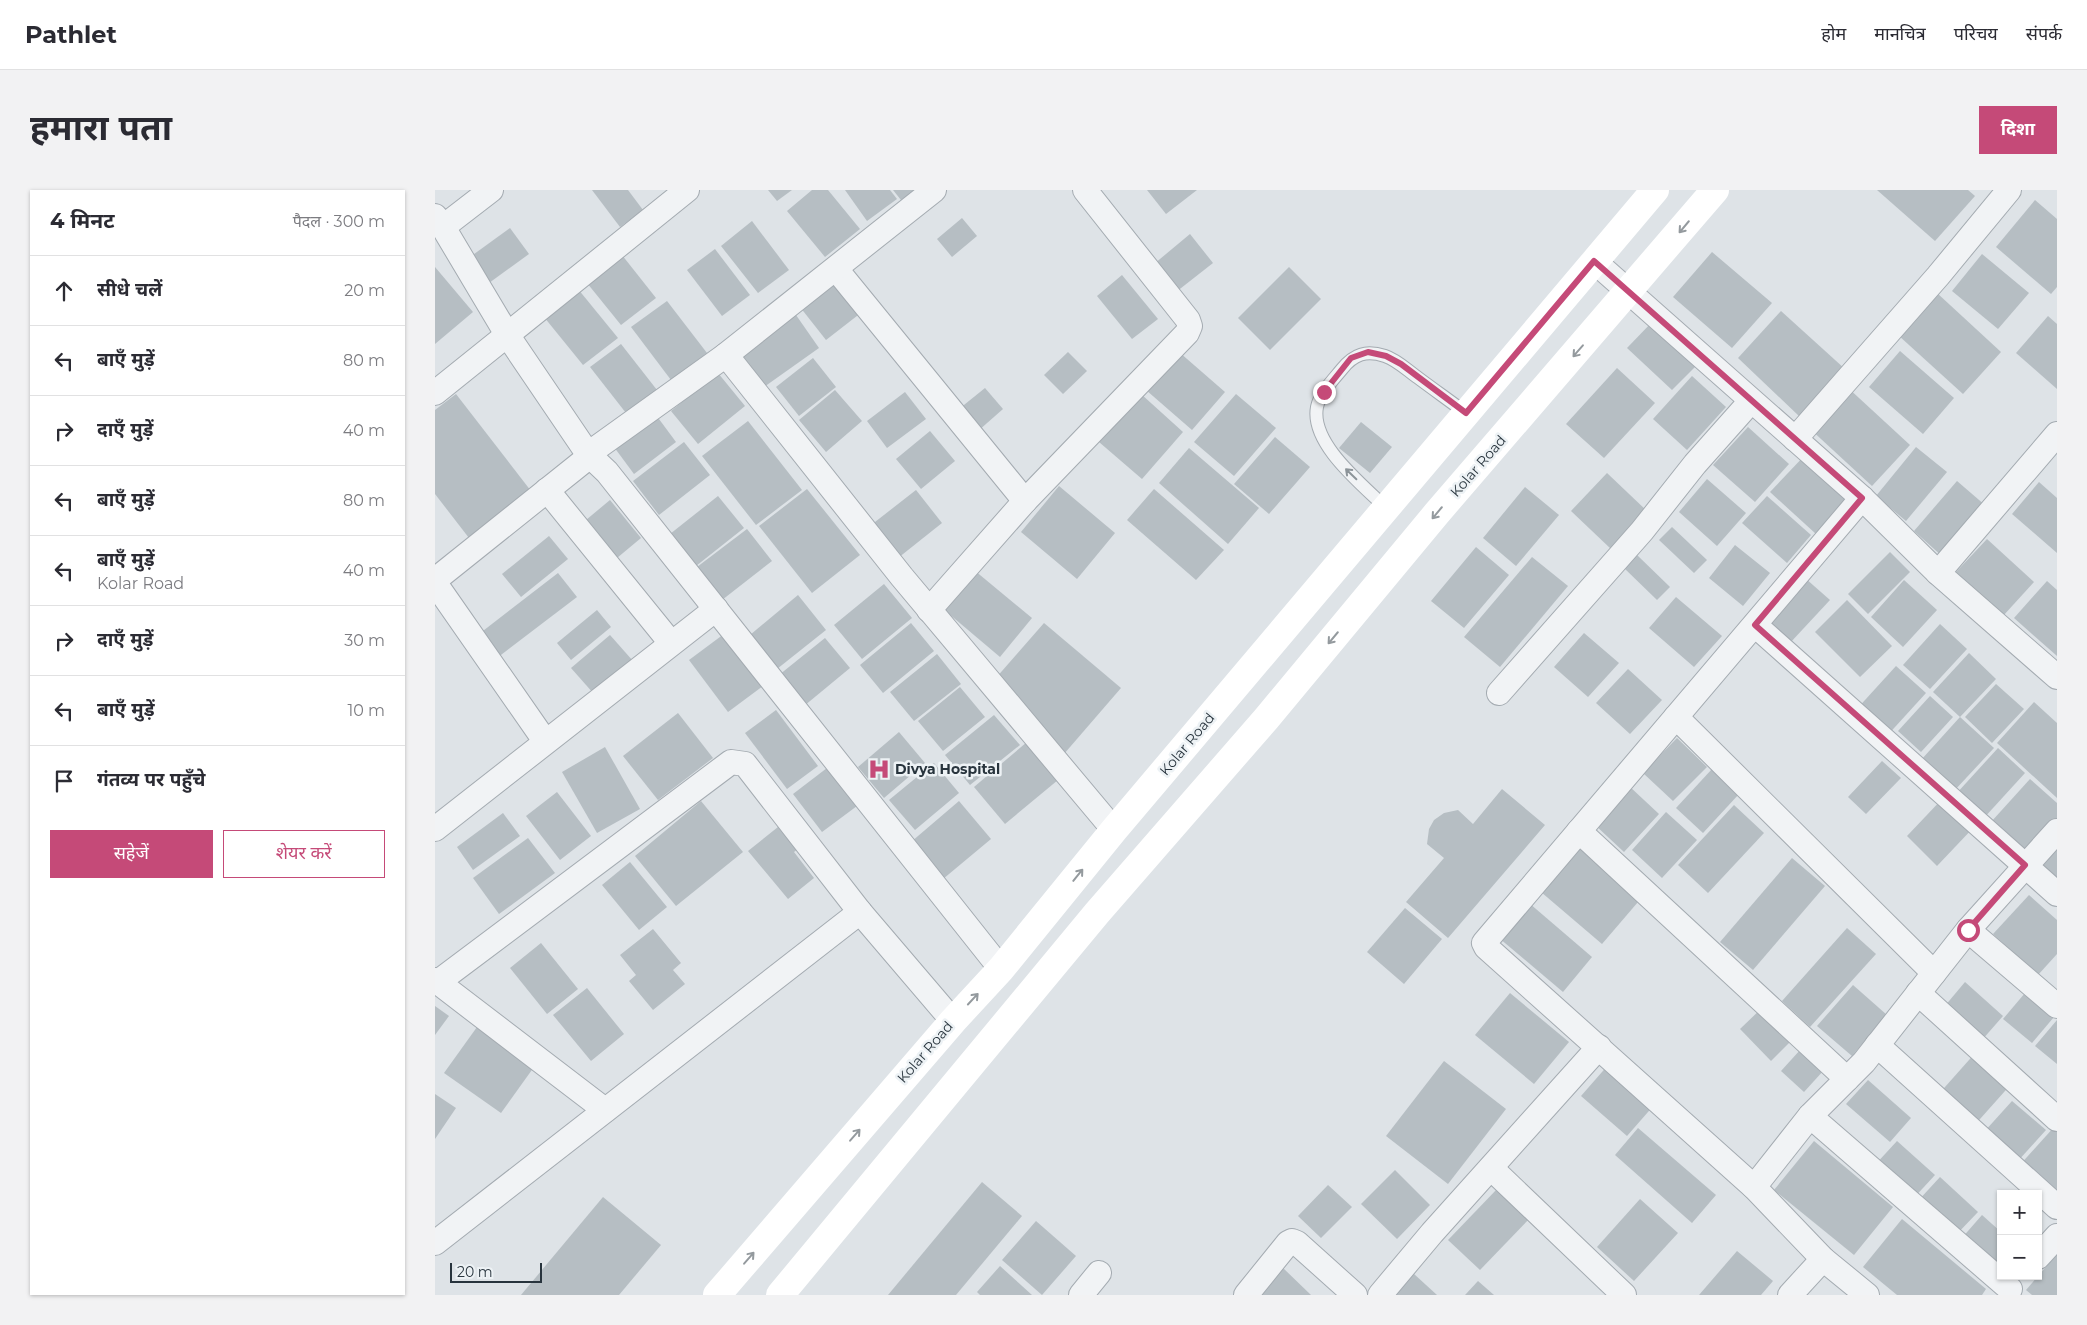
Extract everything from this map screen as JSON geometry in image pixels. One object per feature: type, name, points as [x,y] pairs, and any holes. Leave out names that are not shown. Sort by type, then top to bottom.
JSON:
[{"type":"main road","name":"Kolar Road","points":[[717,1295],[953,1020],[1001,969],[1115,830],[1655,190]]},
{"type":"main road","name":"Kolar Road","points":[[780,1295],[1097,913],[1266,719],[1437,513],[1715,190]]},
{"type":"street","points":[[491,190],[439,221],[508,336],[589,455],[607,472],[1001,969]]},
{"type":"street","points":[[435,393],[687,190]]},
{"type":"street","points":[[545,742],[435,582],[589,455],[726,355],[934,190]]},
{"type":"street","points":[[929,610],[1025,501],[1187,333],[1190,326],[1188,320],[1085,190]]},
{"type":"street","points":[[1795,439],[1938,276],[2009,190]]},
{"type":"street","points":[[1594,261],[1862,498],[1938,573],[2057,677]]},
{"type":"street","points":[[836,269],[1025,501]]},
{"type":"street","points":[[726,355],[929,610],[1115,830]]},
{"type":"street","points":[[1499,693],[1642,531],[1695,464],[1751,401]]},
{"type":"street","points":[[1938,573],[2057,434]]},
{"type":"street","points":[[547,490],[671,643]]},
{"type":"street","points":[[1862,498],[1484,943],[1486,947],[1754,1187],[1823,1259],[1867,1295]]},
{"type":"street","points":[[435,829],[716,609]]},
{"type":"street","points":[[1755,625],[2057,894]]},
{"type":"street","points":[[1676,717],[1934,973]]},
{"type":"street","points":[[605,1110],[436,981],[731,762],[745,764],[860,912],[953,1020]]},
{"type":"street","points":[[1579,830],[1847,1079]]},
{"type":"street","points":[[1754,1187],[1810,1116],[1847,1079],[1877,1045],[1968,930],[2057,831]]},
{"type":"street","points":[[440,1232],[605,1110],[860,912]]},
{"type":"street","points":[[1968,930],[2057,1006]]},
{"type":"street","points":[[1917,993],[2057,1119]]},
{"type":"street","points":[[1877,1045],[2057,1207]]},
{"type":"street","points":[[1380,1295],[1432,1232],[1599,1047]]},
{"type":"street","points":[[1810,1116],[2013,1287]]},
{"type":"street","points":[[1491,1168],[1624,1295]]},
{"type":"street","points":[[2042,1253],[2057,1236]]},
{"type":"street","points":[[1246,1295],[1288,1243],[1292,1241],[1297,1243],[1355,1295]]},
{"type":"street","points":[[1790,1295],[1823,1259]]},
{"type":"street","points":[[1081,1295],[1099,1273]]},
{"type":"lane","points":[[1386,508],[1339,462],[1325,443],[1318,426],[1317,407],[1324,392],[1351,358],[1368,352],[1386,356],[1401,364],[1466,413]]},
{"type":"building","points":[[592,190],[628,190],[643,210],[620,227]]},
{"type":"building","points":[[768,190],[792,190],[777,201]]},
{"type":"building","points":[[812,190],[828,190],[860,229],[825,257],[787,211]]},
{"type":"building","points":[[845,190],[890,190],[897,199],[867,221]]},
{"type":"building","points":[[893,190],[915,190],[901,200]]},
{"type":"building","points":[[1147,190],[1197,190],[1166,214]]},
{"type":"building","points":[[1877,190],[1968,190],[1975,196],[1935,241]]},
{"type":"building","points":[[2035,200],[2057,219],[2057,287],[2051,294],[1996,247]]},
{"type":"building","points":[[962,218],[977,236],[952,257],[937,239]]},
{"type":"building","points":[[752,221],[789,270],[758,293],[721,246]]},
{"type":"building","points":[[510,228],[529,254],[489,283],[470,257]]},
{"type":"building","points":[[1190,234],[1213,263],[1176,292],[1154,264]]},
{"type":"building","points":[[715,249],[750,295],[722,316],[687,270]]},
{"type":"building","points":[[618,250],[656,298],[621,325],[583,278]]},
{"type":"building","points":[[1712,252],[1772,303],[1732,348],[1673,297]]},
{"type":"building","points":[[1982,254],[2029,293],[1998,329],[1952,291]]},
{"type":"building","points":[[435,267],[473,312],[435,344]]},
{"type":"building","points":[[1289,267],[1321,299],[1270,350],[1238,318]]},
{"type":"building","points":[[1122,275],[1158,319],[1132,339],[1097,296]]},
{"type":"building","points":[[837,279],[862,312],[826,340],[800,307]]},
{"type":"building","points":[[578,289],[618,338],[583,365],[544,317]]},
{"type":"building","points":[[1937,293],[2001,352],[1963,394],[1898,335]]},
{"type":"building","points":[[667,301],[707,353],[671,380],[631,327]]},
{"type":"building","points":[[1781,311],[1845,369],[1800,417],[1738,358]]},
{"type":"building","points":[[796,315],[819,348],[764,387],[741,353]]},
{"type":"building","points":[[2048,316],[2057,324],[2057,389],[2016,353]]},
{"type":"building","points":[[1654,320],[1699,363],[1672,390],[1627,348]]},
{"type":"building","points":[[621,344],[657,390],[626,413],[590,367]]},
{"type":"building","points":[[1900,351],[1954,398],[1923,434],[1869,387]]},
{"type":"building","points":[[1068,352],[1087,371],[1063,394],[1044,375]]},
{"type":"building","points":[[1179,352],[1225,392],[1192,430],[1146,390]]},
{"type":"building","points":[[813,358],[836,387],[799,416],[776,387]]},
{"type":"building","points":[[1617,368],[1655,403],[1604,458],[1566,424]]},
{"type":"building","points":[[718,373],[745,406],[698,444],[671,411]]},
{"type":"building","points":[[1692,376],[1726,407],[1687,450],[1653,419]]},
{"type":"building","points":[[1846,386],[1910,445],[1872,486],[1808,427]]},
{"type":"building","points":[[985,388],[1003,409],[978,431],[959,409]]},
{"type":"building","points":[[835,390],[862,421],[826,452],[799,420]]},
{"type":"building","points":[[905,392],[926,419],[887,448],[867,421]]},
{"type":"building","points":[[456,394],[531,491],[469,538],[435,494],[435,410]]},
{"type":"building","points":[[1141,394],[1183,432],[1142,479],[1099,442]]},
{"type":"building","points":[[1236,394],[1276,428],[1234,476],[1194,442]]},
{"type":"building","points":[[656,415],[676,442],[634,474],[614,447]]},
{"type":"building","points":[[748,421],[802,490],[756,525],[702,456]]},
{"type":"building","points":[[1361,422],[1392,447],[1370,473],[1339,448]]},
{"type":"building","points":[[1748,427],[1789,464],[1755,502],[1713,465]]},
{"type":"building","points":[[930,431],[955,461],[921,489],[896,459]]},
{"type":"building","points":[[1275,437],[1310,467],[1269,514],[1234,484]]},
{"type":"building","points":[[684,442],[710,475],[659,515],[633,481]]},
{"type":"building","points":[[1916,447],[1947,472],[1906,521],[1876,496]]},
{"type":"building","points":[[1189,448],[1259,508],[1228,544],[1159,483]]},
{"type":"building","points":[[1806,454],[1851,495],[1816,534],[1770,492]]},
{"type":"building","points":[[1607,473],[1648,512],[1611,549],[1571,511]]},
{"type":"building","points":[[1707,479],[1746,513],[1717,546],[1679,512]]},
{"type":"building","points":[[1957,481],[1986,506],[1943,557],[1914,531]]},
{"type":"building","points":[[2039,482],[2057,498],[2057,553],[2012,514]]},
{"type":"building","points":[[1059,486],[1115,533],[1077,579],[1021,532]]},
{"type":"building","points":[[1525,487],[1559,515],[1516,566],[1483,538]]},
{"type":"building","points":[[807,489],[860,555],[812,593],[759,526]]},
{"type":"building","points":[[1154,489],[1224,550],[1196,580],[1127,520]]},
{"type":"building","points":[[916,490],[942,523],[893,562],[866,529]]},
{"type":"building","points":[[718,496],[744,528],[696,566],[670,534]]},
{"type":"building","points":[[1767,496],[1811,535],[1787,563],[1742,523]]},
{"type":"building","points":[[610,500],[641,538],[617,558],[586,520]]},
{"type":"building","points":[[1672,527],[1707,560],[1694,573],[1659,540]]},
{"type":"building","points":[[747,529],[772,561],[722,600],[697,567]]},
{"type":"building","points":[[549,536],[568,559],[521,597],[502,574]]},
{"type":"building","points":[[1987,539],[2034,582],[2003,616],[1956,572]]},
{"type":"building","points":[[1735,545],[1770,573],[1743,606],[1709,578]]},
{"type":"building","points":[[1476,547],[1509,575],[1464,628],[1431,601]]},
{"type":"building","points":[[1890,552],[1910,572],[1868,614],[1848,594]]},
{"type":"building","points":[[1636,554],[1670,587],[1657,600],[1623,567]]},
{"type":"building","points":[[1532,557],[1568,586],[1500,667],[1464,637]]},
{"type":"building","points":[[974,570],[1032,618],[1000,657],[942,608]]},
{"type":"building","points":[[558,573],[577,597],[497,658],[479,634]]},
{"type":"building","points":[[1805,578],[1830,600],[1790,643],[1766,620]]},
{"type":"building","points":[[1904,580],[1937,610],[1903,647],[1871,617]]},
{"type":"building","points":[[2047,581],[2057,590],[2057,656],[2014,618]]},
{"type":"building","points":[[884,584],[912,618],[862,659],[834,625]]},
{"type":"building","points":[[798,595],[826,630],[777,669],[750,635]]},
{"type":"building","points":[[1676,597],[1722,636],[1694,667],[1649,628]]},
{"type":"building","points":[[1847,600],[1892,646],[1860,677],[1815,632]]},
{"type":"building","points":[[597,610],[611,627],[571,660],[557,643]]},
{"type":"building","points":[[911,623],[934,651],[883,693],[860,665]]},
{"type":"building","points":[[1044,623],[1121,688],[1064,754],[995,679]]},
{"type":"building","points":[[1940,624],[1967,649],[1930,689],[1903,665]]},
{"type":"building","points":[[728,631],[767,683],[728,712],[689,660]]},
{"type":"building","points":[[1584,633],[1619,663],[1588,697],[1554,667]]},
{"type":"building","points":[[610,635],[633,661],[594,694],[571,668]]},
{"type":"building","points":[[825,638],[850,668],[804,706],[779,675]]},
{"type":"building","points":[[1969,653],[1996,679],[1960,717],[1933,692]]},
{"type":"building","points":[[937,654],[961,684],[914,721],[890,692]]},
{"type":"building","points":[[1896,666],[1926,693],[1885,738],[1855,711]]},
{"type":"building","points":[[1628,669],[1662,700],[1630,734],[1596,703]]},
{"type":"building","points":[[1996,684],[2024,709],[1992,743],[1965,717]]},
{"type":"building","points":[[960,687],[985,717],[943,751],[918,721]]},
{"type":"building","points":[[1930,696],[1953,717],[1921,752],[1898,731]]},
{"type":"building","points":[[2034,702],[2057,723],[2057,798],[1997,743]]},
{"type":"building","points":[[776,710],[818,766],[787,789],[745,733]]},
{"type":"building","points":[[678,713],[713,758],[658,800],[623,756]]},
{"type":"building","points":[[994,715],[1020,745],[970,785],[945,755]]},
{"type":"building","points":[[1960,717],[1994,748],[1954,791],[1921,760]]},
{"type":"building","points":[[899,732],[925,763],[884,798],[858,767]]},
{"type":"building","points":[[1677,738],[1707,767],[1673,801],[1643,773]]},
{"type":"building","points":[[1027,742],[1058,780],[1005,824],[974,787]]},
{"type":"building","points":[[605,747],[640,809],[597,833],[562,772]]},
{"type":"building","points":[[1998,748],[2025,773],[1983,819],[1956,794]]},
{"type":"building","points":[[1882,761],[1901,778],[1866,814],[1848,797]]},
{"type":"building","points":[[934,763],[959,793],[915,830],[889,800]]},
{"type":"building","points":[[827,768],[857,806],[822,832],[793,794]]},
{"type":"building","points":[[1712,769],[1739,794],[1703,833],[1676,808]]},
{"type":"building","points":[[2030,779],[2057,803],[2057,819],[2026,853],[1991,822]]},
{"type":"building","points":[[1629,786],[1659,814],[1624,852],[1594,824]]},
{"type":"building","points":[[1502,789],[1545,825],[1448,938],[1406,902],[1444,858],[1427,844],[1429,829],[1434,820],[1444,813],[1458,810],[1473,824]]},
{"type":"building","points":[[557,792],[591,836],[560,860],[526,816]]},
{"type":"building","points":[[1944,797],[1974,827],[1937,866],[1907,836]]},
{"type":"building","points":[[701,801],[743,852],[676,906],[635,856]]},
{"type":"building","points":[[959,801],[991,839],[943,879],[911,842]]},
{"type":"building","points":[[1734,805],[1764,833],[1708,893],[1678,865]]},
{"type":"building","points":[[1666,812],[1697,840],[1662,878],[1632,850]]},
{"type":"building","points":[[503,813],[520,836],[473,870],[457,847]]},
{"type":"building","points":[[783,823],[802,846],[794,852],[814,878],[788,899],[748,851]]},
{"type":"building","points":[[528,838],[555,873],[499,914],[473,878]]},
{"type":"building","points":[[1584,843],[1644,895],[1602,944],[1541,892]]},
{"type":"building","points":[[2057,847],[2057,879],[2041,865]]},
{"type":"building","points":[[1792,858],[1825,886],[1753,970],[1720,942]]},
{"type":"building","points":[[630,862],[667,907],[639,930],[602,885]]},
{"type":"building","points":[[2029,895],[2057,920],[2057,954],[2038,975],[1993,934]]},
{"type":"building","points":[[1529,903],[1592,957],[1563,992],[1499,938]]},
{"type":"building","points":[[1405,908],[1442,939],[1404,984],[1367,952]]},
{"type":"building","points":[[1847,928],[1876,954],[1810,1027],[1782,1001]]},
{"type":"building","points":[[653,929],[681,963],[673,970],[685,984],[653,1010],[629,981],[636,975],[620,955]]},
{"type":"building","points":[[541,943],[578,989],[547,1014],[510,968]]},
{"type":"building","points":[[1965,982],[2003,1016],[1982,1040],[1944,1007]]},
{"type":"building","points":[[1853,985],[1887,1015],[1852,1056],[1817,1026]]},
{"type":"building","points":[[587,988],[624,1034],[591,1061],[553,1015]]},
{"type":"building","points":[[1510,993],[1569,1042],[1534,1084],[1475,1035]]},
{"type":"building","points":[[2025,993],[2054,1017],[2032,1043],[2003,1019]]},
{"type":"building","points":[[1765,1005],[1796,1036],[1771,1061],[1740,1029]]},
{"type":"building","points":[[435,1006],[449,1016],[435,1035]]},
{"type":"building","points":[[2057,1020],[2057,1064],[2035,1046]]},
{"type":"building","points":[[477,1027],[534,1067],[501,1113],[444,1073]]},
{"type":"building","points":[[1801,1049],[1824,1070],[1804,1092],[1781,1071]]},
{"type":"building","points":[[1977,1051],[2013,1082],[1972,1128],[1937,1096]]},
{"type":"building","points":[[1444,1061],[1506,1109],[1448,1184],[1386,1136]]},
{"type":"building","points":[[1609,1064],[1655,1104],[1627,1136],[1581,1096]]},
{"type":"building","points":[[1868,1080],[1911,1118],[1890,1142],[1846,1104]]},
{"type":"building","points":[[435,1094],[456,1108],[435,1139]]},
{"type":"building","points":[[2012,1101],[2046,1130],[2017,1162],[1984,1132]]},
{"type":"building","points":[[2055,1126],[2057,1127],[2057,1201],[2018,1167]]},
{"type":"building","points":[[1638,1128],[1716,1195],[1692,1223],[1615,1155]]},
{"type":"building","points":[[1814,1141],[1893,1207],[1854,1255],[1774,1190]]},
{"type":"building","points":[[1897,1141],[1935,1175],[1911,1201],[1874,1166]]},
{"type":"building","points":[[1395,1170],[1430,1205],[1397,1239],[1361,1204]]},
{"type":"building","points":[[1940,1177],[1978,1212],[1954,1237],[1917,1202]]},
{"type":"building","points":[[982,1182],[1022,1216],[956,1295],[888,1295]]},
{"type":"building","points":[[1328,1185],[1352,1207],[1321,1238],[1298,1216]]},
{"type":"building","points":[[1498,1188],[1530,1218],[1480,1270],[1448,1240]]},
{"type":"building","points":[[603,1197],[661,1245],[619,1295],[521,1295]]},
{"type":"building","points":[[1640,1199],[1678,1233],[1634,1281],[1597,1247]]},
{"type":"building","points":[[1982,1215],[1997,1228],[1997,1271],[1961,1239]]},
{"type":"building","points":[[1902,1219],[1986,1289],[1982,1295],[1897,1295],[1863,1267]]},
{"type":"building","points":[[1036,1221],[1076,1256],[1042,1295],[1002,1260]]},
{"type":"building","points":[[1737,1251],[1773,1281],[1761,1295],[1699,1295]]},
{"type":"building","points":[[2057,1254],[2057,1295],[2032,1295],[2026,1290],[2035,1280],[2042,1280],[2042,1271]]},
{"type":"building","points":[[1000,1266],[1032,1295],[980,1295],[977,1292]]},
{"type":"building","points":[[1282,1267],[1311,1295],[1255,1295]]},
{"type":"building","points":[[1414,1274],[1437,1295],[1394,1295]]},
{"type":"building","points":[[1478,1281],[1494,1295],[1465,1295]]},
{"type":"place","name":"Divya Hospital","points":[[879,769]]},
{"type":"route","points":[[1324,392],[1351,358],[1368,352],[1386,356],[1401,364],[1466,413],[1594,261],[1862,498],[1755,625],[2025,865],[1968,930]]}]
